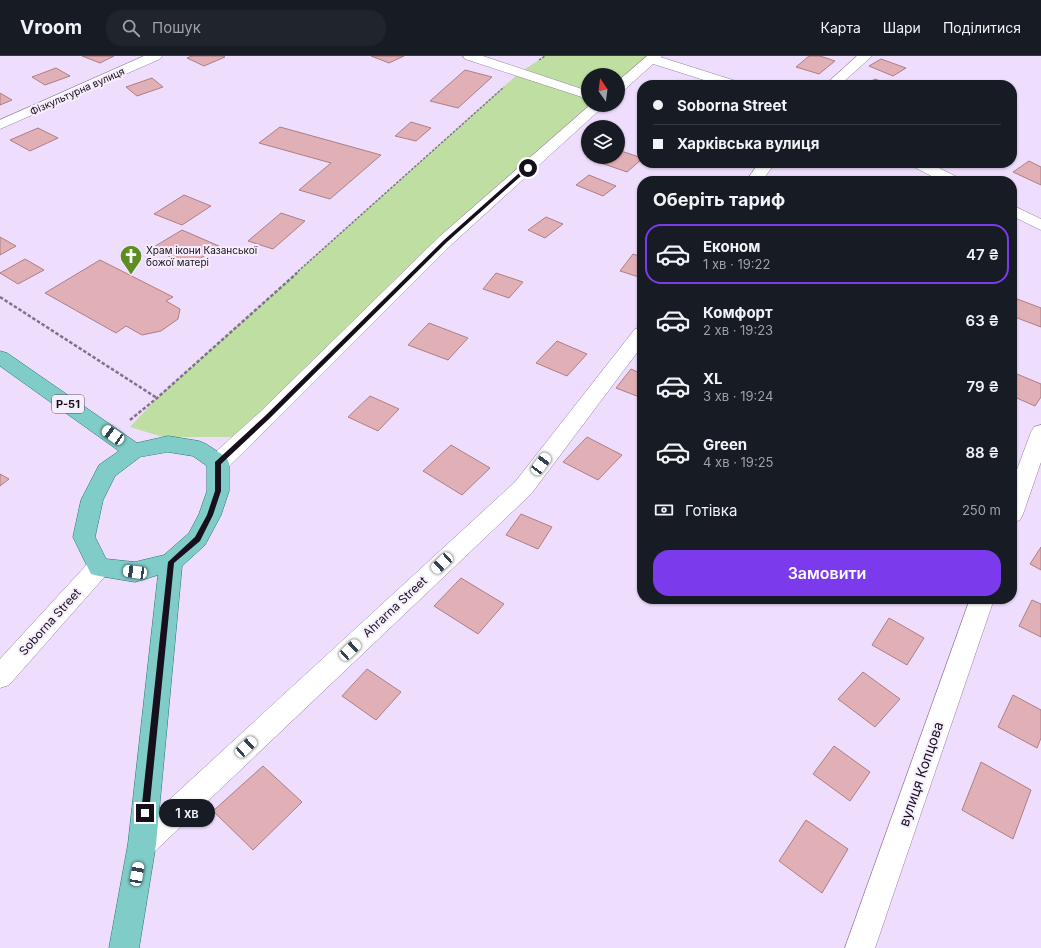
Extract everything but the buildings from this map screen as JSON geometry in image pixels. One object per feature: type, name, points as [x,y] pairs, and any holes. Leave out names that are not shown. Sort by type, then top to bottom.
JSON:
[{"type":"main road","name":"Р-51","points":[[0,357],[134,451]]},
{"type":"main road","points":[[168,444],[199,449],[218,463],[218,491],[210,515],[197,539],[171,562],[135,572],[99,567],[84,537],[92,500],[107,471],[134,451],[168,444]]},
{"type":"main road","points":[[124,948],[142,844],[171,562]]},
{"type":"street","name":"Фізкультурна вулиця","points":[[0,125],[155,56]]},
{"type":"street","points":[[470,56],[581,93]]},
{"type":"street","points":[[838,80],[865,56]]},
{"type":"street","points":[[625,82],[654,58],[719,80]]},
{"type":"street","points":[[218,463],[267,417],[445,241],[590,112]]},
{"type":"street","points":[[927,168],[943,176]]},
{"type":"street","points":[[1017,213],[1041,225]]},
{"type":"street","name":"Ahrarna Street","points":[[142,844],[523,488],[637,340]]},
{"type":"street","points":[[1017,500],[1041,432]]},
{"type":"street","name":"Soborna Street","points":[[0,677],[99,567]]},
{"type":"street","name":"вулиця Копцова","points":[[860,948],[980,604]]},
{"type":"path","points":[[113,435],[157,398],[519,73]]},
{"type":"path","points":[[0,297],[157,398]]},
{"type":"green space","points":[[545,56],[655,56],[625,82],[625,68],[581,68],[581,112],[590,112],[235,437],[163,437],[130,427],[157,398],[519,73]]},
{"type":"place","name":"Храм ікони Казанської божої матері","points":[[131,276]]},
{"type":"route","points":[[145,813],[171,562],[197,539],[210,515],[218,491],[218,463],[267,417],[445,241],[528,168]]}]
